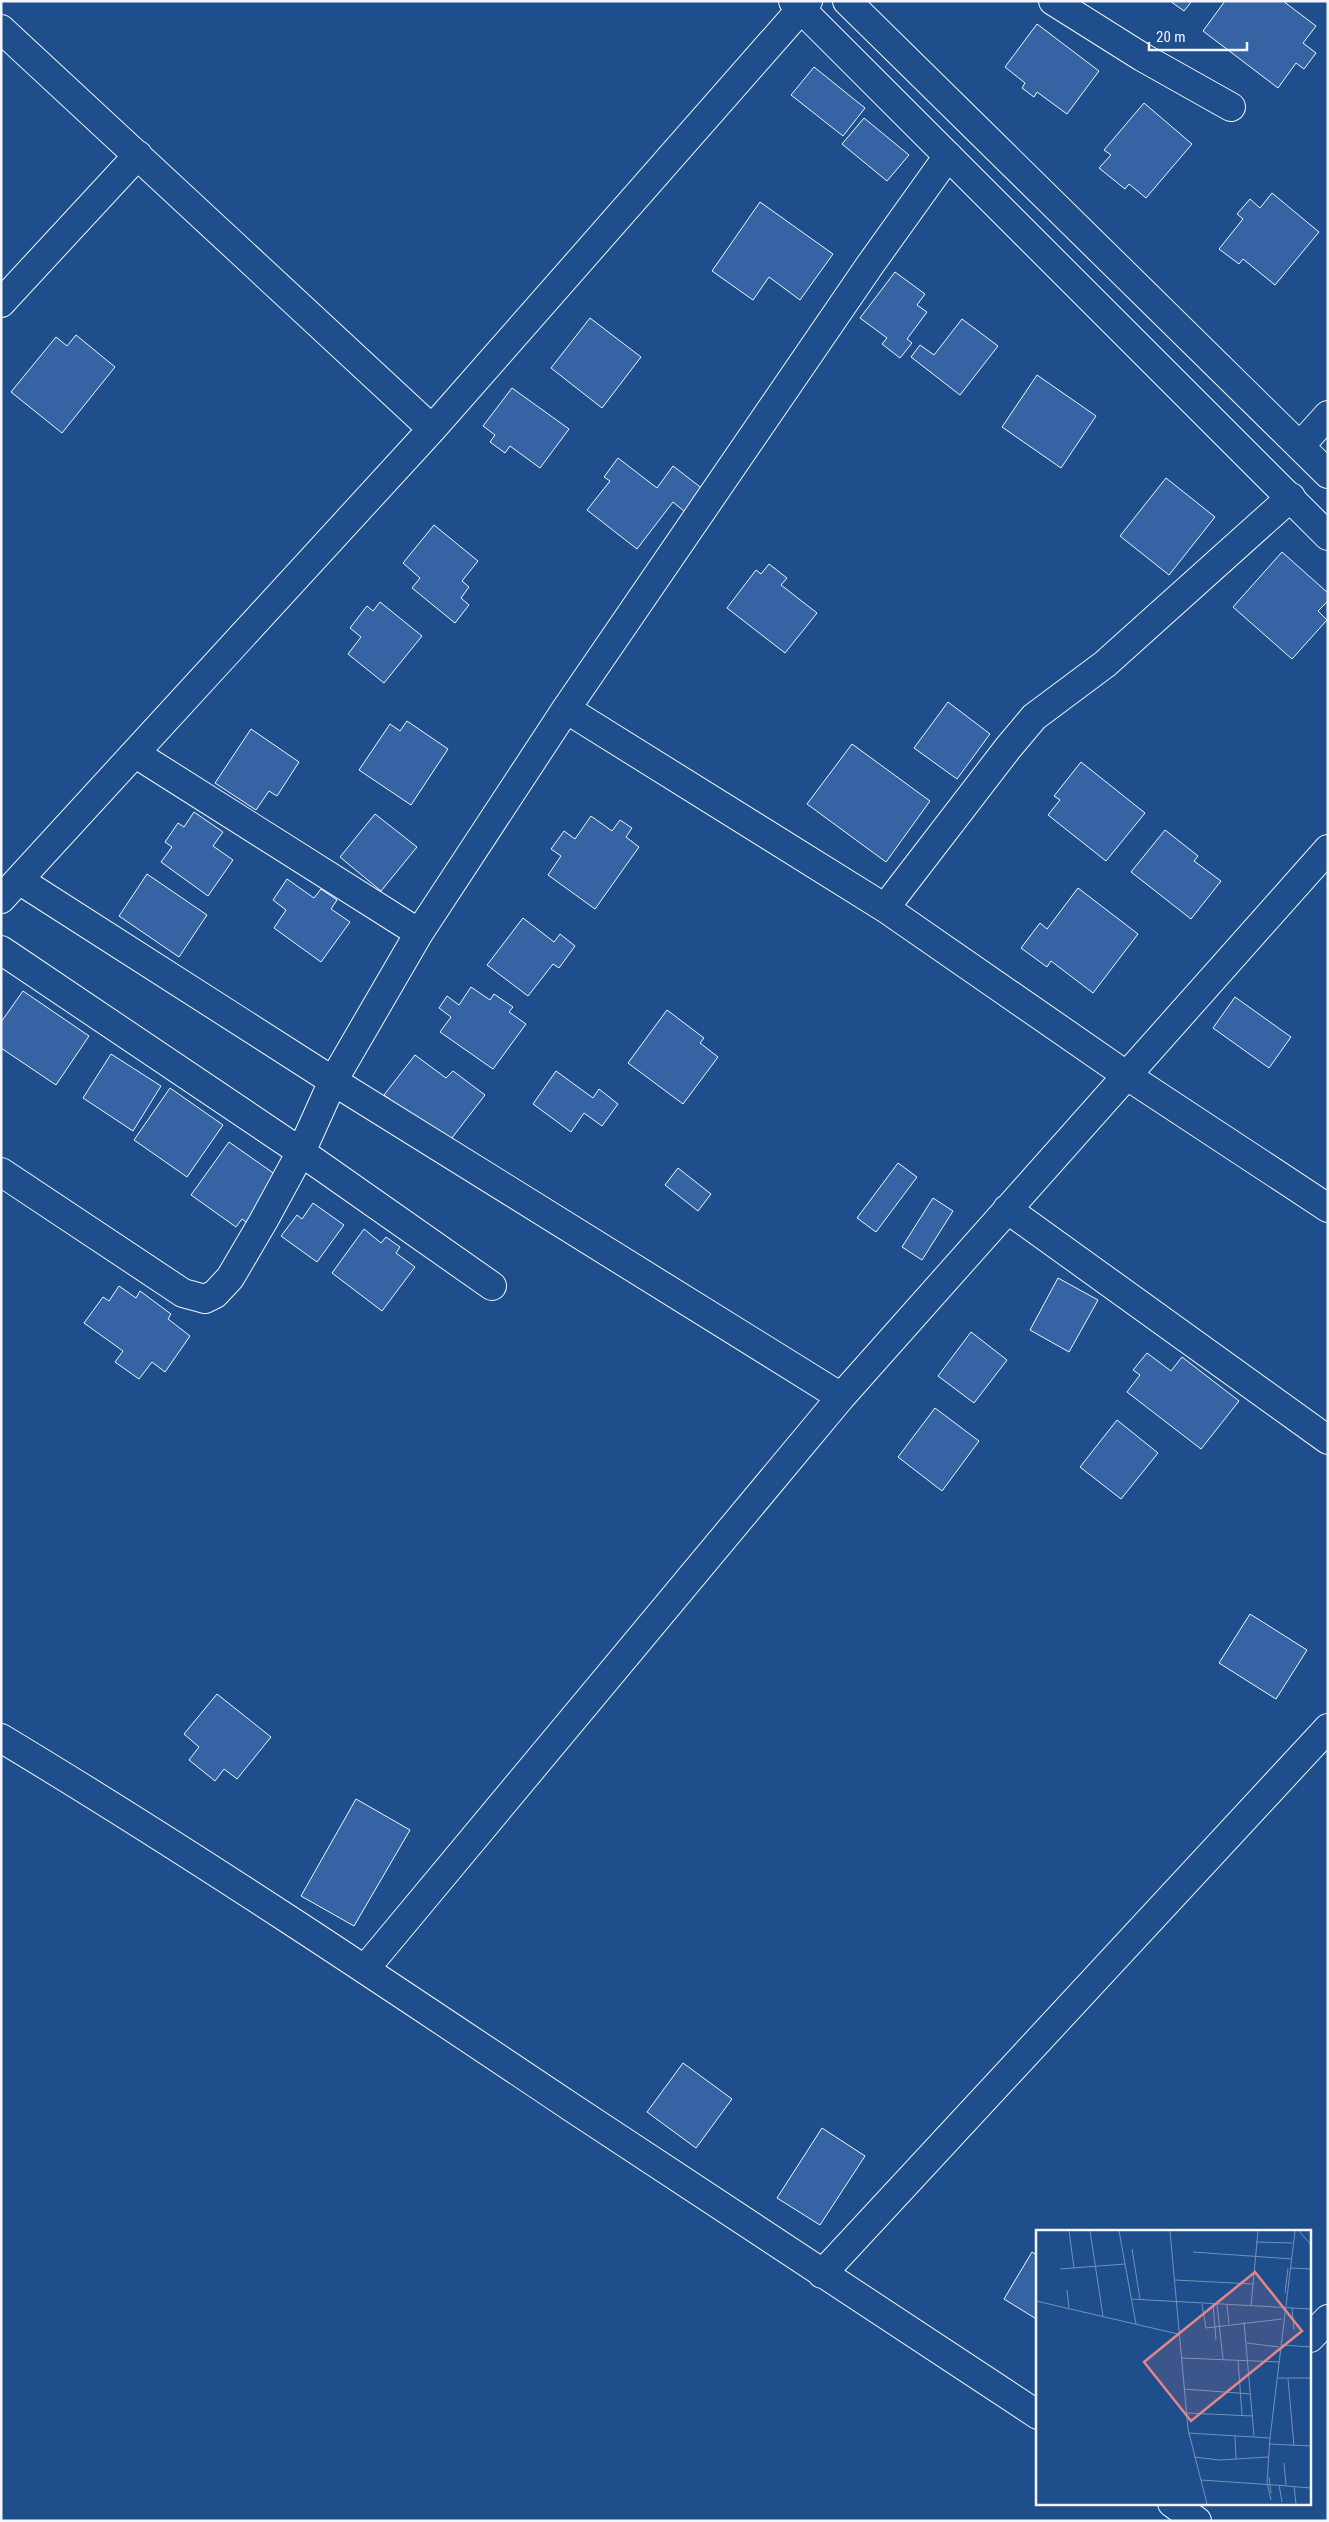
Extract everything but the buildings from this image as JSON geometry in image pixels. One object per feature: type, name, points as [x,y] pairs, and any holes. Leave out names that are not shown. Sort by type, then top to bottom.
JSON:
[{"type":"street","points":[[847,1],[1328,474]]},
{"type":"street","points":[[1053,1],[1142,57],[1232,107]]},
{"type":"street","points":[[842,1397],[333,1081],[10,889],[136,754],[432,429],[801,4],[948,156],[1328,536]]},
{"type":"street","points":[[1,29],[432,429]]},
{"type":"street","points":[[1,303],[138,155]]},
{"type":"street","points":[[1,1172],[175,1289],[196,1298],[205,1299],[215,1294],[230,1278],[301,1152],[333,1081],[419,933],[566,708],[864,274],[948,156]]},
{"type":"street","points":[[1300,446],[1328,415]]},
{"type":"street","points":[[885,908],[1034,717],[1105,664],[1291,497]]},
{"type":"street","points":[[566,708],[885,908],[1126,1075],[1328,1208]]},
{"type":"street","points":[[136,754],[419,933]]},
{"type":"street","points":[[365,1969],[842,1397],[1126,1075],[1328,850]]},
{"type":"street","points":[[1,950],[301,1152],[492,1286]]},
{"type":"street","points":[[1007,1209],[1328,1440]]},
{"type":"street","points":[[822,2274],[1328,1728]]},
{"type":"street","points":[[1,1738],[88,1791],[365,1969],[822,2274],[1036,2414]]},
{"type":"street","points":[[1312,2336],[1328,2319]]},
{"type":"street","points":[[1173,2504],[1197,2521]]}]
